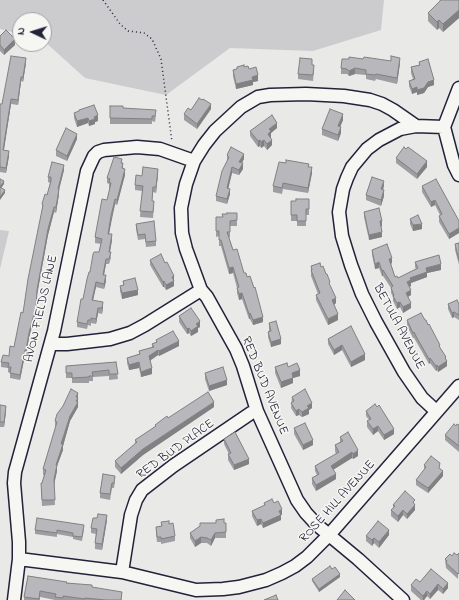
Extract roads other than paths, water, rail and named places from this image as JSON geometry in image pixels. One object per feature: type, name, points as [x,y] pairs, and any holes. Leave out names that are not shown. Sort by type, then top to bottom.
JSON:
[{"type":"street","points":[[459,88],[444,127],[453,160],[459,175]]},
{"type":"street","name":"RED BUD AVENUE","points":[[403,600],[329,535],[310,517],[297,500],[256,411],[243,366],[236,349],[207,297],[201,290],[186,249],[180,221],[182,196],[194,161],[204,145],[215,131],[240,107],[258,97],[270,95],[306,94],[344,96],[370,100],[393,110],[416,126]]},
{"type":"street","name":"BETULA AVENUE","points":[[436,411],[422,398],[404,372],[362,294],[342,236],[339,212],[343,189],[347,178],[359,158],[367,149],[379,140],[400,129],[416,126],[444,127]]},
{"type":"street","name":"AVON FIELDS LANE","points":[[14,600],[19,559],[14,483],[15,472],[51,344],[82,187],[87,171],[94,156],[98,152],[104,150],[137,147],[160,149],[194,161]]},
{"type":"street","points":[[51,344],[67,344],[110,339],[130,333],[201,290]]},
{"type":"street","name":"ROSE HILL AVENUE","points":[[19,559],[122,572],[196,590],[239,587],[266,580],[282,573],[308,556],[329,535],[459,386]]},
{"type":"street","name":"RED BUD PLACE","points":[[122,572],[131,515],[136,500],[142,490],[173,466],[256,411]]}]
